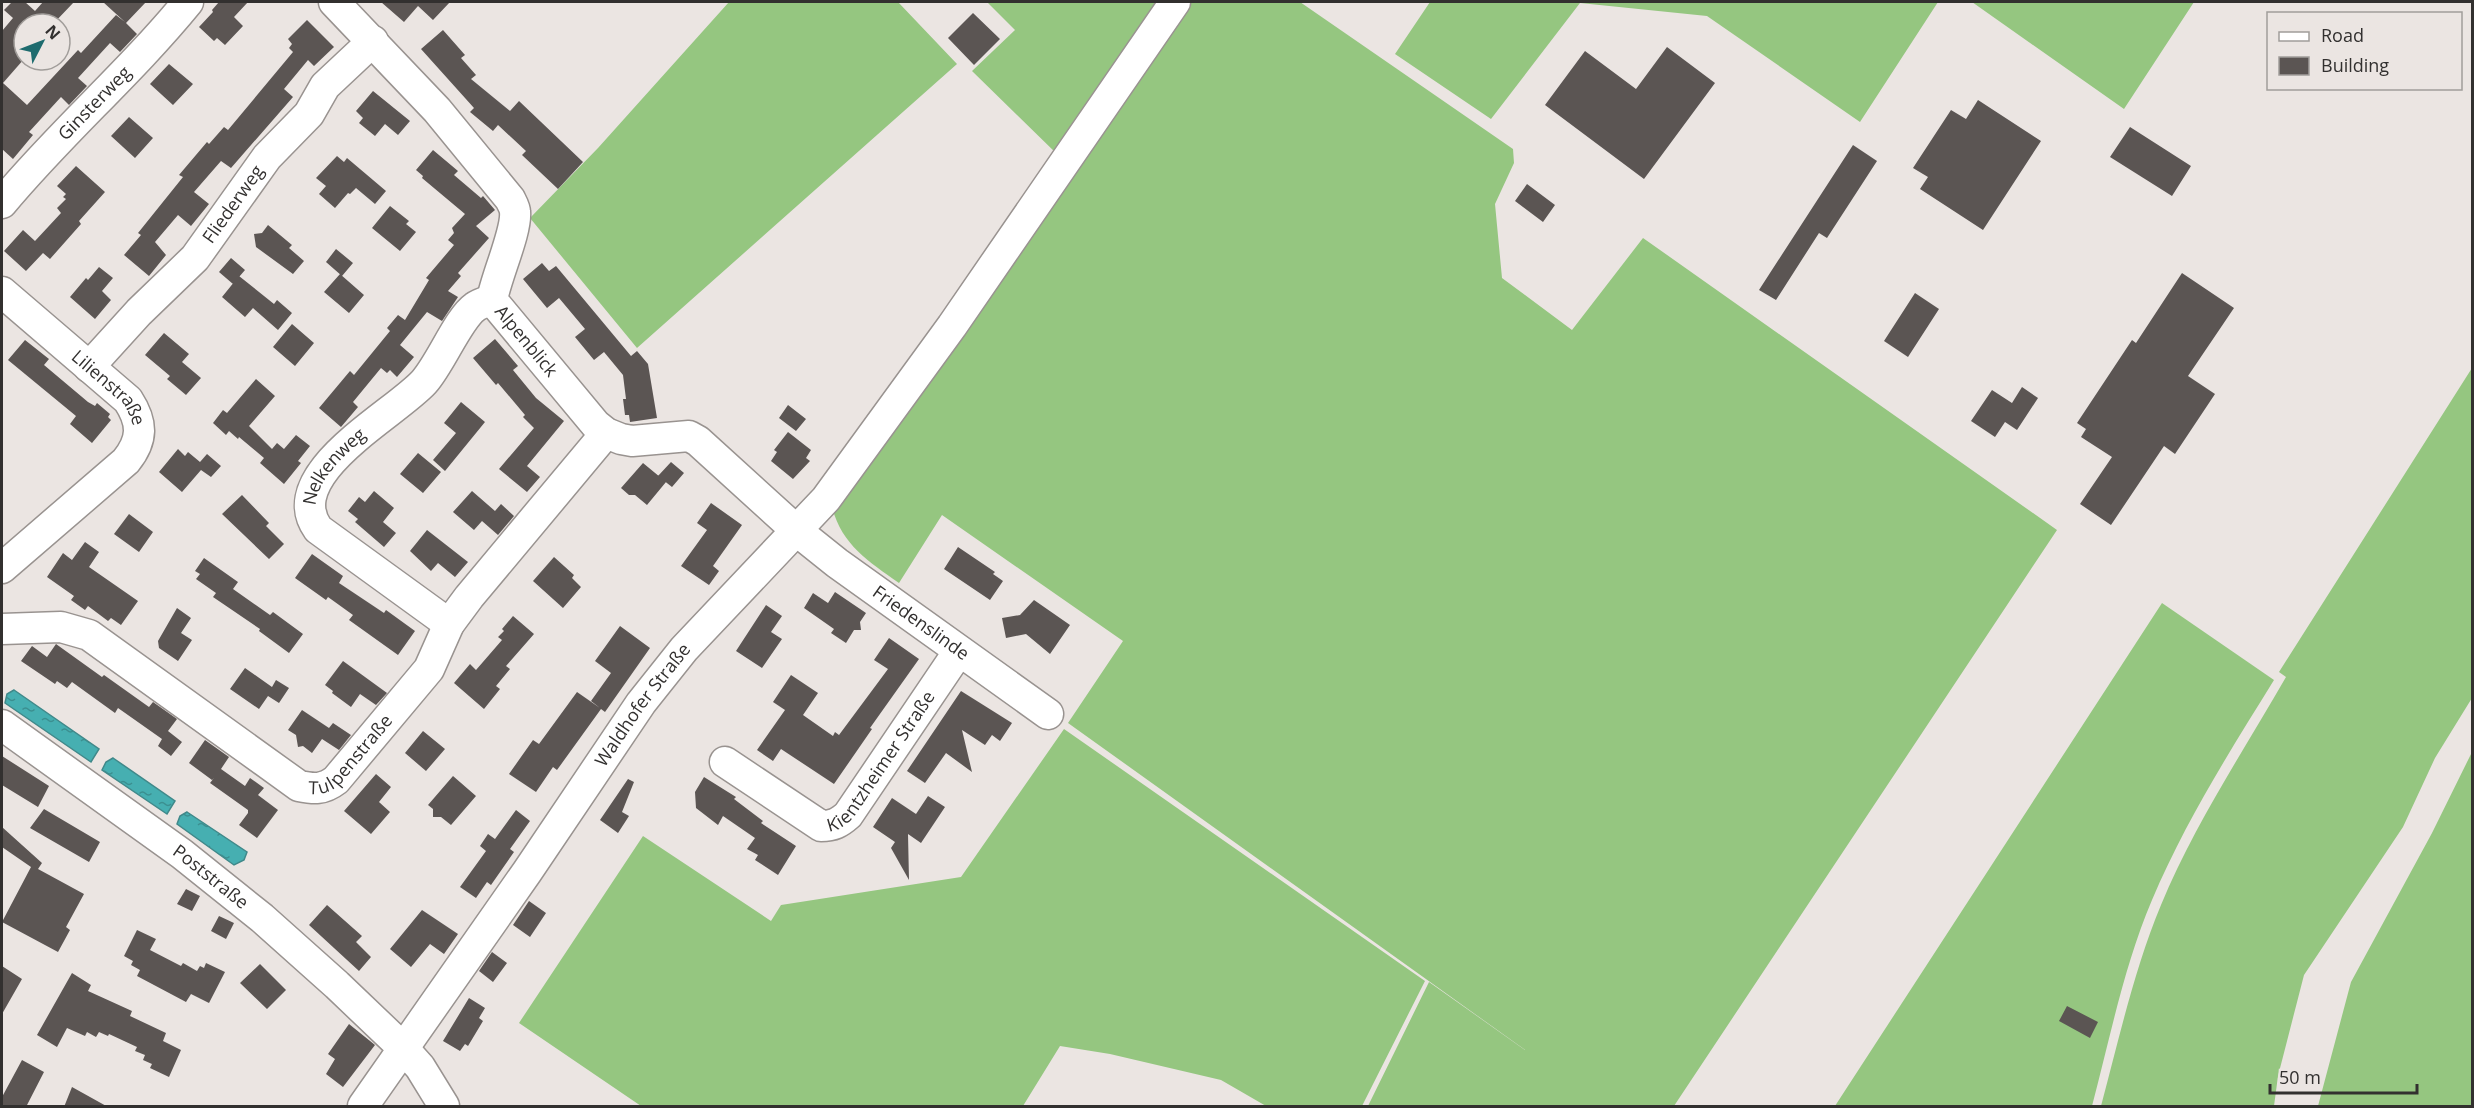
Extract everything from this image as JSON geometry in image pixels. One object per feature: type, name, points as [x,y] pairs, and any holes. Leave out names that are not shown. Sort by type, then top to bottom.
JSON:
[{"type":"street","name":"Ginsterweg","points":[[2,203],[62,136],[161,34],[188,2]]},
{"type":"street","name":"Alpenblick","points":[[334,2],[437,110],[510,199],[515,210],[514,224],[495,281],[492,300],[596,425],[621,440],[689,436],[707,447],[797,531]]},
{"type":"street","name":"Waldhofer Straße","points":[[363,1107],[527,872],[641,703],[684,649],[826,499],[952,326],[1175,2]]},
{"type":"street","name":"Fliederweg","points":[[89,367],[133,319],[195,258],[261,165],[309,114],[325,86],[372,42]]},
{"type":"street","name":"Lilienstraße","points":[[2,292],[128,400],[139,422],[138,444],[126,461],[2,568]]},
{"type":"street","name":"Nelkenweg","points":[[449,624],[318,530],[311,511],[313,492],[320,475],[344,446],[399,406],[426,380],[468,313],[476,305],[492,300]]},
{"type":"street","name":"Tulpenstraße","points":[[2,629],[61,627],[89,635],[299,786],[318,789],[328,787],[408,696],[429,669],[449,624],[469,597],[606,433]]},
{"type":"street","name":"Friedenslinde","points":[[797,531],[1048,714]]},
{"type":"street","name":"Kientzheimer Straße","points":[[725,762],[821,826],[830,826],[840,822],[848,815],[959,651]]},
{"type":"street","name":"Poststraße","points":[[2,725],[182,854],[262,918],[403,1048],[420,1067],[444,1107]]},
{"type":"green space","points":[[729,2],[898,2],[957,64],[637,348],[530,218],[598,148]]},
{"type":"green space","points":[[987,2],[1165,2],[1059,156],[972,71],[1015,30]]},
{"type":"green space","points":[[1186,2],[1300,2],[1513,149],[1514,163],[1495,204],[1502,278],[1572,330],[1643,238],[2057,530],[1674,1106],[1368,1106],[1429,982],[1542,1062],[1068,723],[1123,641],[942,515],[899,583],[849,542],[836,520],[832,507]]},
{"type":"green space","points":[[1430,2],[1938,2],[1860,122],[1707,16],[1580,3],[1491,119],[1395,54]]},
{"type":"green space","points":[[1972,2],[2194,2],[2124,109]]},
{"type":"green space","points":[[2472,368],[2472,698],[2435,758],[2403,827],[2304,975],[2278,1076],[2274,1106],[2101,1106],[2151,930],[2188,846],[2286,677],[2279,672]]},
{"type":"green space","points":[[2162,603],[2274,680],[2194,815],[2152,900],[2125,976],[2092,1106],[1835,1106]]},
{"type":"green space","points":[[1064,729],[1425,981],[1362,1106],[1266,1106],[1221,1080],[1110,1054],[1060,1046],[1023,1106],[641,1106],[519,1023],[643,836],[771,921],[781,905],[961,877]]},
{"type":"green space","points":[[2472,752],[2472,1106],[2318,1106],[2351,982],[2432,833]]},
{"type":"water","points":[[14,690],[99,749],[91,762],[5,703],[7,694]]},
{"type":"water","points":[[113,758],[175,801],[167,814],[102,770],[106,762]]},
{"type":"water","points":[[187,812],[247,852],[244,860],[234,865],[177,824],[180,816]]},
{"type":"building","points":[[12,2],[25,2],[35,11],[43,2],[74,2],[64,12],[12,12],[12,17],[4,10]]},
{"type":"building","points":[[103,2],[146,2],[126,23],[137,34],[120,52],[110,43],[78,78],[87,86],[69,105],[61,97],[29,132],[33,135],[13,159],[2,149],[2,31],[12,19],[13,72],[3,83],[27,105],[58,72],[72,72],[72,56],[78,50],[81,53],[116,15],[125,22]]},
{"type":"building","points":[[219,2],[248,2],[234,17],[243,26],[225,45],[217,38],[214,41],[199,27]]},
{"type":"building","points":[[381,2],[450,2],[433,20],[418,6],[404,22]]},
{"type":"building","points":[[973,13],[1000,39],[974,65],[948,38]]},
{"type":"building","points":[[307,20],[334,47],[314,66],[308,60],[284,89],[293,97],[231,168],[221,161],[194,192],[209,204],[191,226],[178,215],[155,242],[166,255],[149,276],[124,255],[141,235],[138,233],[183,177],[179,175],[207,142],[209,144],[224,127],[228,130],[293,52],[289,48],[292,44],[288,39]]},
{"type":"building","points":[[443,30],[465,55],[461,58],[476,75],[471,79],[510,111],[519,101],[583,162],[558,189],[522,155],[526,151],[498,125],[493,131],[470,112],[474,108],[421,49]]},
{"type":"building","points":[[1667,47],[1715,83],[1644,179],[1545,105],[1585,51],[1636,89]]},
{"type":"building","points":[[169,64],[193,84],[173,105],[150,84]]},
{"type":"building","points":[[373,91],[410,121],[398,135],[385,124],[375,136],[359,123],[363,118],[356,111]]},
{"type":"building","points":[[1978,100],[2041,141],[1983,230],[1920,189],[1928,177],[1913,168],[1951,110],[1966,119]]},
{"type":"building","points":[[129,117],[153,138],[135,158],[111,136]]},
{"type":"building","points":[[2130,127],[2191,166],[2172,196],[2110,157]]},
{"type":"building","points":[[1853,145],[1877,161],[1827,238],[1819,233],[1776,300],[1759,290]]},
{"type":"building","points":[[433,150],[458,171],[454,175],[481,198],[483,196],[495,210],[476,226],[489,238],[458,273],[461,276],[448,291],[458,297],[442,321],[427,312],[400,345],[414,357],[397,377],[390,370],[387,373],[381,368],[353,402],[358,407],[341,427],[319,408],[350,371],[354,375],[390,331],[387,328],[398,315],[405,320],[429,280],[426,278],[454,245],[448,240],[454,233],[452,228],[465,214],[422,178],[423,176],[416,170]]},
{"type":"building","points":[[337,156],[344,162],[347,158],[386,191],[375,204],[356,188],[350,194],[348,193],[335,208],[319,194],[326,186],[316,178]]},
{"type":"building","points":[[76,166],[105,192],[50,259],[43,253],[26,271],[4,251],[23,230],[35,241],[61,213],[57,208],[66,199],[63,197],[66,194],[57,186]]},
{"type":"building","points":[[1527,184],[1555,205],[1543,222],[1515,201]]},
{"type":"building","points":[[390,206],[409,221],[406,224],[416,232],[400,251],[372,228]]},
{"type":"building","points":[[268,225],[292,245],[289,248],[304,261],[293,274],[256,247],[254,234],[262,233]]},
{"type":"building","points":[[336,249],[353,263],[342,276],[326,262]]},
{"type":"building","points":[[231,258],[245,270],[233,284],[219,272]]},
{"type":"building","points":[[542,263],[549,271],[556,266],[631,356],[637,351],[648,364],[657,418],[630,422],[629,415],[625,415],[623,375],[604,352],[594,360],[575,337],[585,329],[559,298],[547,308],[523,279]]},
{"type":"building","points":[[99,267],[113,278],[102,291],[111,300],[95,319],[70,297]]},
{"type":"building","points":[[2182,273],[2234,308],[2188,376],[2215,394],[2175,454],[2164,446],[2111,525],[2080,504],[2112,457],[2081,437],[2086,429],[2077,423],[2132,340],[2136,343]]},
{"type":"building","points":[[340,274],[364,295],[349,313],[324,292]]},
{"type":"building","points":[[239,276],[274,304],[277,300],[292,313],[278,330],[253,308],[245,317],[222,297]]},
{"type":"building","points":[[1915,293],[1939,309],[1908,357],[1884,341]]},
{"type":"building","points":[[292,324],[314,343],[295,366],[273,347]]},
{"type":"building","points":[[164,333],[189,354],[182,362],[201,378],[186,395],[167,379],[170,376],[145,355]]},
{"type":"building","points":[[495,339],[518,366],[513,370],[536,398],[564,421],[527,466],[540,477],[527,492],[499,469],[534,428],[498,383],[496,385],[473,358]]},
{"type":"building","points":[[25,340],[49,359],[44,365],[88,402],[95,406],[97,403],[110,414],[108,417],[111,420],[92,443],[70,424],[76,416],[8,360]]},
{"type":"building","points":[[256,379],[275,396],[249,426],[272,449],[277,443],[284,449],[296,435],[310,446],[298,461],[301,463],[284,484],[260,463],[264,458],[239,437],[238,439],[229,431],[226,435],[213,423],[223,410],[227,413]]},
{"type":"building","points":[[2022,387],[2038,398],[2017,430],[2005,422],[1995,437],[1971,421],[1992,390],[2012,403]]},
{"type":"building","points":[[461,402],[485,422],[445,471],[433,460],[456,433],[444,423]]},
{"type":"building","points":[[788,405],[806,419],[796,431],[779,418]]},
{"type":"building","points":[[788,432],[811,450],[806,458],[810,461],[793,479],[771,461],[777,452],[774,450]]},
{"type":"building","points":[[178,449],[185,456],[188,452],[200,462],[207,454],[221,466],[211,477],[201,470],[182,492],[159,472]]},
{"type":"building","points":[[418,453],[441,472],[423,493],[400,474]]},
{"type":"building","points":[[671,462],[684,473],[672,487],[658,476]]},
{"type":"building","points":[[643,463],[666,482],[647,505],[635,495],[629,495],[621,488]]},
{"type":"building","points":[[374,491],[394,508],[383,522],[396,533],[384,547],[355,522],[358,519],[348,511],[359,497],[365,502]]},
{"type":"building","points":[[472,491],[495,511],[501,504],[514,516],[498,535],[482,521],[474,530],[453,512]]},
{"type":"building","points":[[242,495],[269,523],[266,526],[284,544],[269,559],[222,514]]},
{"type":"building","points":[[711,503],[742,525],[713,566],[719,571],[709,585],[681,566],[707,530],[697,523]]},
{"type":"building","points":[[129,514],[153,532],[139,552],[114,534]]},
{"type":"building","points":[[427,530],[468,562],[455,577],[438,563],[431,571],[410,551]]},
{"type":"building","points":[[85,542],[99,552],[89,567],[138,601],[121,625],[111,618],[108,621],[88,606],[85,610],[71,600],[74,596],[47,577],[63,553],[72,560]]},
{"type":"building","points":[[958,547],[995,572],[993,574],[1003,581],[990,600],[944,569]]},
{"type":"building","points":[[312,554],[343,576],[339,583],[384,613],[386,610],[415,631],[398,655],[349,620],[353,615],[328,597],[326,600],[295,578]]},
{"type":"building","points":[[554,557],[574,575],[572,578],[581,587],[563,608],[533,581]]},
{"type":"building","points":[[204,558],[238,582],[233,589],[270,615],[273,612],[303,634],[289,653],[259,631],[260,629],[213,597],[216,593],[196,579],[200,574],[195,571]]},
{"type":"building","points":[[835,592],[866,613],[860,622],[861,630],[854,630],[846,643],[831,633],[834,629],[804,608],[813,593],[828,603]]},
{"type":"building","points":[[1034,600],[1070,625],[1050,654],[1026,634],[1006,638],[1002,618],[1020,615]]},
{"type":"building","points":[[766,605],[782,616],[771,632],[782,639],[762,668],[736,651]]},
{"type":"building","points":[[177,608],[191,618],[181,633],[192,640],[178,661],[159,648],[158,641]]},
{"type":"building","points":[[513,616],[534,634],[506,666],[510,669],[496,686],[500,689],[484,709],[454,683],[470,664],[476,670],[502,640],[498,637]]},
{"type":"building","points":[[620,626],[650,648],[605,712],[601,709],[557,770],[553,767],[536,792],[509,774],[533,740],[539,744],[577,692],[600,708],[591,701],[611,673],[595,661]]},
{"type":"building","points":[[889,638],[919,659],[834,784],[781,749],[773,761],[757,750],[785,710],[773,702],[791,675],[818,693],[803,715],[833,736],[835,732],[839,735],[888,669],[874,660]]},
{"type":"building","points":[[56,644],[149,707],[153,702],[177,719],[168,731],[182,742],[171,756],[158,746],[162,739],[118,708],[115,713],[72,682],[67,688],[57,681],[55,684],[21,661],[32,646],[47,657]]},
{"type":"building","points":[[343,661],[387,693],[376,705],[360,694],[351,707],[325,685]]},
{"type":"building","points":[[245,668],[272,687],[276,680],[289,688],[279,703],[268,696],[259,709],[230,689]]},
{"type":"building","points":[[961,691],[1012,723],[1000,741],[992,735],[985,745],[962,730],[972,772],[946,753],[925,783],[907,771]]},
{"type":"building","points":[[302,710],[329,728],[333,723],[351,735],[339,750],[322,739],[312,753],[303,746],[298,747],[296,735],[288,730]]},
{"type":"building","points":[[423,731],[445,749],[426,771],[405,753]]},
{"type":"building","points":[[205,740],[229,757],[221,769],[245,786],[250,778],[264,788],[258,795],[278,810],[257,838],[239,825],[248,810],[210,783],[214,778],[212,780],[189,763]]},
{"type":"building","points":[[2,756],[49,786],[38,807],[2,785]]},
{"type":"building","points":[[376,774],[391,787],[379,802],[390,812],[371,834],[344,811]]},
{"type":"building","points":[[453,776],[476,796],[451,825],[441,817],[433,817],[433,809],[428,805]]},
{"type":"building","points":[[704,777],[736,797],[734,799],[763,821],[761,823],[796,846],[778,875],[755,860],[758,855],[747,849],[755,838],[723,816],[718,825],[696,808],[695,792]]},
{"type":"building","points":[[628,779],[634,782],[622,812],[629,816],[618,833],[600,820]]},
{"type":"building","points":[[928,796],[945,807],[921,843],[908,834],[909,880],[891,848],[895,842],[873,827],[892,798],[916,814]]},
{"type":"building","points":[[44,809],[100,842],[89,862],[30,828]]},
{"type":"building","points":[[516,810],[530,821],[510,849],[514,852],[491,885],[487,882],[476,898],[460,887],[486,851],[480,846],[488,834],[495,839]]},
{"type":"building","points":[[2,827],[42,863],[38,869],[84,894],[66,927],[70,930],[58,952],[2,922],[31,867],[2,847]]},
{"type":"building","points":[[186,889],[200,896],[192,911],[177,904]]},
{"type":"building","points":[[529,901],[546,913],[530,937],[513,925]]},
{"type":"building","points":[[327,905],[362,936],[356,942],[371,957],[359,971],[309,925]]},
{"type":"building","points":[[422,910],[458,934],[444,954],[430,944],[411,967],[390,949]]},
{"type":"building","points":[[219,916],[234,923],[226,939],[211,931]]},
{"type":"building","points":[[137,930],[156,939],[150,950],[181,966],[183,963],[197,971],[200,966],[204,968],[206,963],[225,972],[209,1003],[191,994],[186,1002],[137,976],[140,970],[131,965],[133,961],[124,956]]},
{"type":"building","points":[[492,952],[507,963],[493,982],[479,971]]},
{"type":"building","points":[[260,964],[286,990],[267,1009],[240,983]]},
{"type":"building","points":[[2,966],[22,979],[2,1014]]},
{"type":"building","points":[[72,973],[91,985],[88,991],[132,1011],[130,1016],[166,1033],[163,1041],[181,1050],[169,1077],[150,1068],[152,1064],[143,1060],[145,1055],[135,1051],[137,1047],[109,1034],[108,1036],[99,1032],[96,1037],[87,1032],[85,1036],[67,1028],[57,1047],[37,1035]]},
{"type":"building","points":[[469,998],[485,1008],[479,1018],[483,1021],[468,1046],[465,1044],[460,1051],[443,1041]]},
{"type":"building","points":[[2067,1006],[2098,1022],[2090,1038],[2059,1021]]},
{"type":"building","points":[[349,1024],[375,1045],[343,1087],[326,1074],[335,1059],[328,1054]]},
{"type":"building","points":[[22,1060],[44,1072],[26,1107],[2,1107],[2,1097]]},
{"type":"building","points":[[72,1087],[108,1107],[64,1107]]}]
